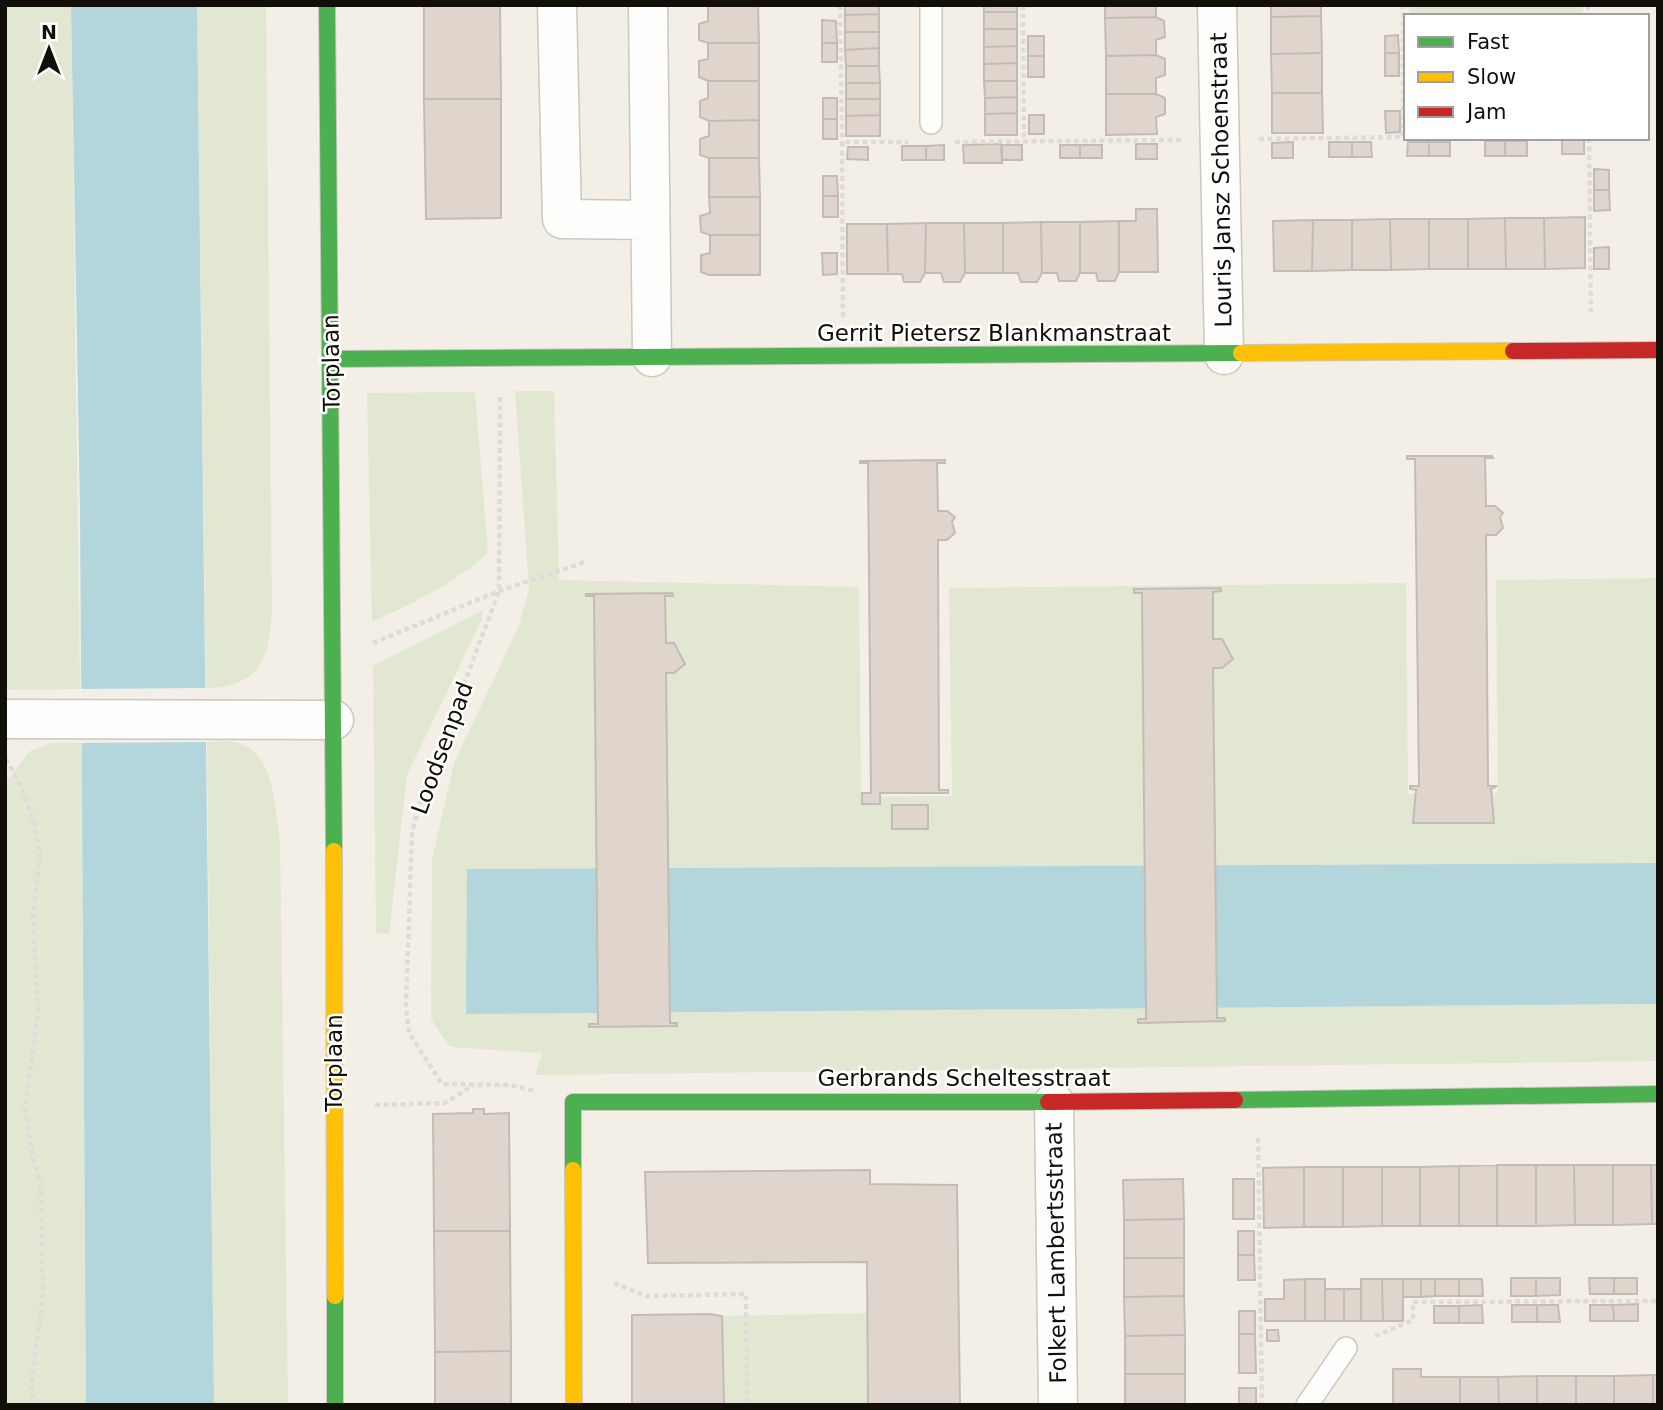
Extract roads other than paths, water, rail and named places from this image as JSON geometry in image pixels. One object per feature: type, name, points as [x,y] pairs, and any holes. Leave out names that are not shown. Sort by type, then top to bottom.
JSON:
[{"type":"street","name":"Torplaan","points":[[327,5],[334,720],[335,1405]]},
{"type":"street","points":[[557,5],[562,219],[650,220]]},
{"type":"street","points":[[648,5],[652,357]]},
{"type":"street","name":"Louris Jansz Schoenstraat","points":[[1217,5],[1224,355]]},
{"type":"street","name":"Gerrit Pietersz Blankmanstraat","points":[[331,359],[1658,350]]},
{"type":"street","points":[[5,719],[334,720]]},
{"type":"street","name":"Gerbrands Scheltesstraat","points":[[574,1405],[573,1102],[1054,1102],[1658,1094]]},
{"type":"street","name":"Folkert Lambertsstraat","points":[[1054,1102],[1058,1405]]},
{"type":"lane","points":[[930,5],[931,123]]},
{"type":"lane","points":[[1307,1405],[1346,1348]]},
{"type":"water","points":[[71,5],[197,5],[214,1405],[86,1405],[80,509]]},
{"type":"water","points":[[1658,863],[1658,1004],[466,1014],[467,869]]}]
